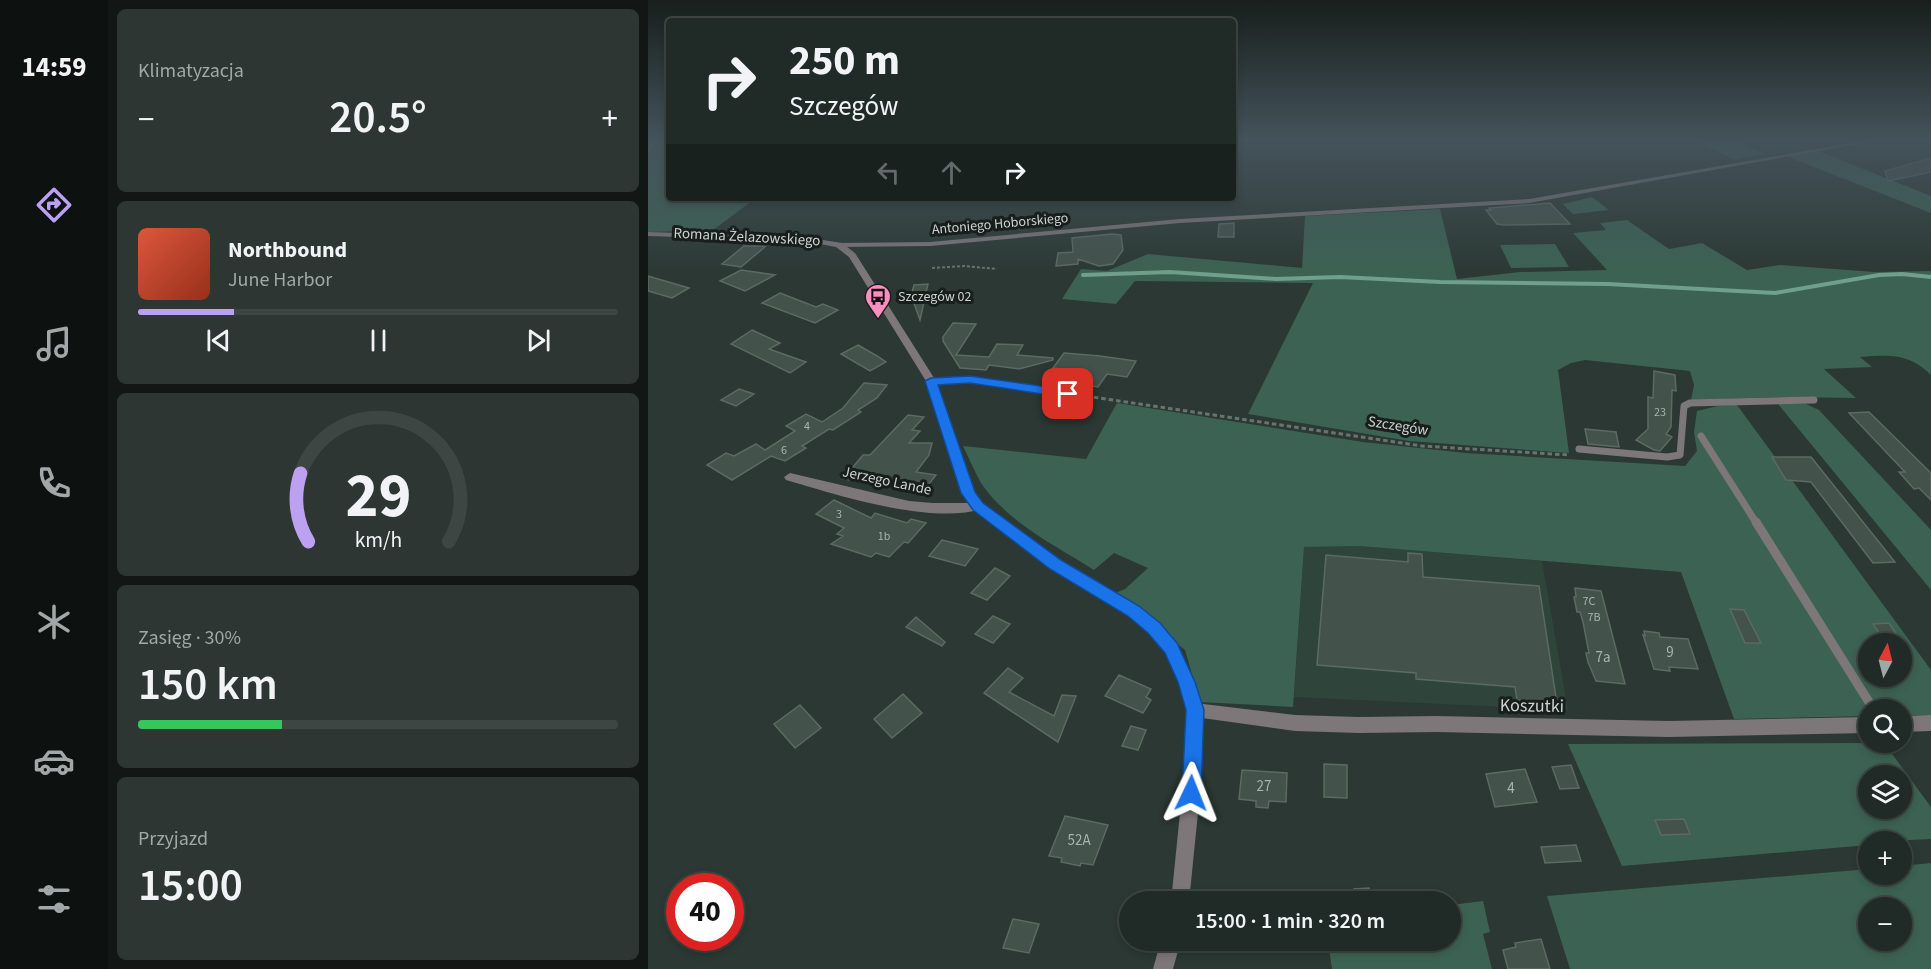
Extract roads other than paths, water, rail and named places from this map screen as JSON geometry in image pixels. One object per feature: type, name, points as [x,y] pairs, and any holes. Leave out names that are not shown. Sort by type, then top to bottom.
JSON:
[{"type":"street","name":"Antoniego Hoborskiego","points":[[839,245],[930,244],[1180,221],[1525,201],[1616,185]]},
{"type":"street","name":"Romana Żelazowskiego","points":[[648,234],[804,239],[839,245],[852,255],[931,381],[968,493],[978,506],[1055,565],[1133,611],[1154,628],[1171,648],[1187,682],[1195,710],[1191,793],[1181,891]]},
{"type":"street","points":[[931,381],[970,380],[1068,394]]},
{"type":"street","name":"Jerzego Lande","points":[[790,477],[924,508],[960,510],[978,506]]},
{"type":"street","name":"Koszutki","points":[[1195,710],[1295,723],[1359,725],[1437,724],[1669,729],[1858,725]]},
{"type":"street","points":[[1912,724],[1931,723]]},
{"type":"street","points":[[1163,969],[1168,951]]},
{"type":"lane","points":[[1579,449],[1667,457],[1680,455],[1684,406],[1690,403],[1814,400]]},
{"type":"lane","points":[[1701,436],[1867,699]]},
{"type":"waterway","points":[[1083,275],[1170,272],[1276,279],[1340,277],[1440,282],[1608,284],[1775,293],[1879,275],[1902,274],[1931,277]]},
{"type":"place","name":"Szczegów 02","points":[[878,320]]}]
